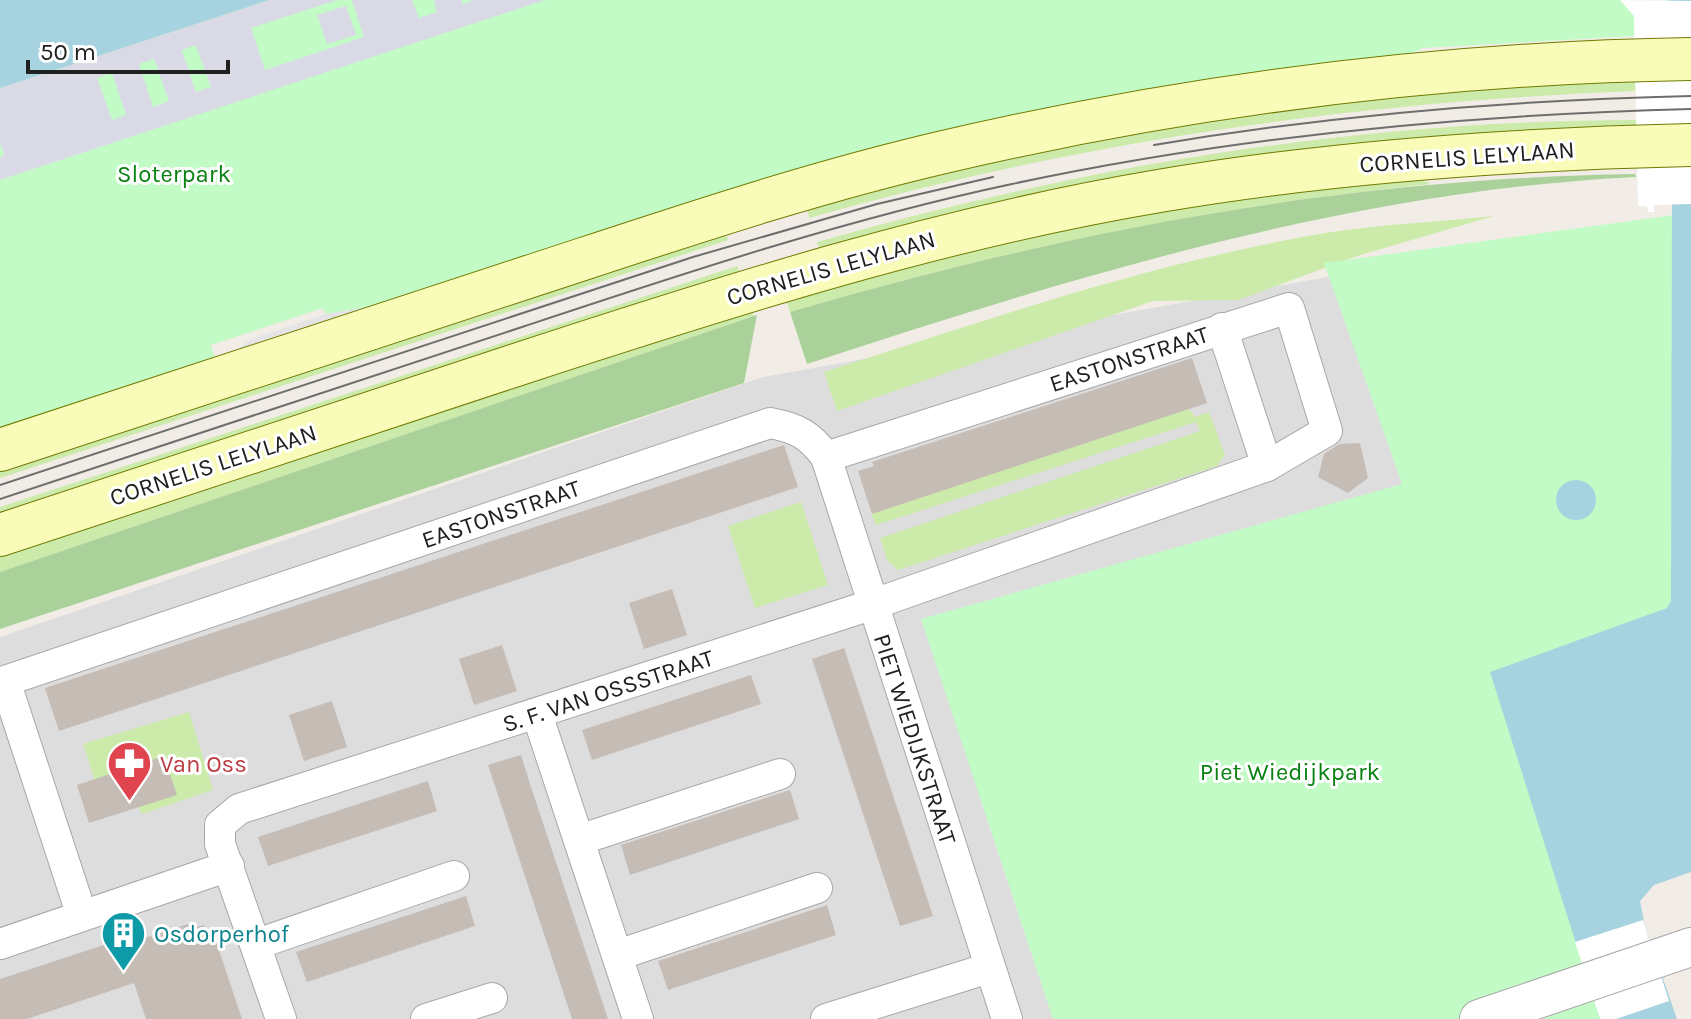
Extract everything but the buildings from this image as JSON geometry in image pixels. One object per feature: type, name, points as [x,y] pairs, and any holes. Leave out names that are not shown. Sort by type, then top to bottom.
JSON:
[{"type":"main road","points":[[0,450],[686,225],[941,153],[1148,110],[1240,96],[1398,78],[1635,60],[1691,59]]},
{"type":"main road","name":"CORNELIS LELYLAAN","points":[[0,535],[676,313],[864,257],[975,229],[1157,191],[1257,176],[1450,155],[1691,145]]},
{"type":"street","name":"EASTONSTRAAT","points":[[82,916],[5,681],[770,423],[796,428],[815,441],[826,457],[1222,328],[1289,308],[1327,431],[1267,466],[1222,328]]},
{"type":"street","name":"PIET WIEDIJKSTRAAT","points":[[826,457],[871,605],[1007,1019]]},
{"type":"street","name":"S. F. VAN OSSSTRAAT","points":[[229,866],[220,844],[220,825],[239,809],[871,605],[1267,466]]},
{"type":"street","points":[[537,714],[638,1019]]},
{"type":"street","points":[[579,840],[780,774]]},
{"type":"street","points":[[0,944],[229,866],[281,1019]]},
{"type":"street","points":[[257,944],[454,876]]},
{"type":"street","points":[[618,955],[817,888]]},
{"type":"street","points":[[1479,1019],[1691,947]]},
{"type":"street","points":[[826,1019],[989,968]]},
{"type":"street","points":[[426,1019],[492,998]]},
{"type":"shaded area","points":[[269,0],[337,0],[251,28],[265,70],[364,37],[352,0],[412,0],[419,18],[437,12],[434,0],[461,0],[463,4],[474,0],[545,0],[0,180],[0,157],[4,155],[0,143],[0,88]],"holes":[[[196,45],[211,87],[196,92],[182,50]],[[154,59],[169,101],[153,107],[139,64]],[[112,73],[126,115],[112,120],[97,78]]]},
{"type":"shaded area","points":[[346,6],[356,35],[327,44],[317,15]]},
{"type":"shaded area","points":[[1384,267],[1433,477],[1179,1019],[0,1019],[0,637],[763,377]]},
{"type":"shaded area","points":[[398,302],[225,359],[251,339],[326,314]]},
{"type":"green space","name":"Sloterpark","points":[[0,0],[1678,0],[1634,1],[1634,36],[1423,48],[1395,61],[398,302],[326,314],[323,308],[211,345],[216,362],[0,433]]},
{"type":"green space","points":[[1635,79],[1636,91],[1531,96],[1322,116],[1116,147],[1013,167],[809,218],[806,204],[934,170],[1320,100]]},
{"type":"green space","points":[[1636,120],[1636,131],[821,253],[817,242],[1018,191],[1223,152],[1429,128]]},
{"type":"green space","points":[[1635,174],[1636,177],[1530,185],[1424,200],[1319,219],[1112,270],[807,364],[790,312],[998,257],[1208,214],[1420,186]]},
{"type":"green space","points":[[1410,175],[1431,184],[1268,205],[1108,233],[948,269],[790,312],[784,294],[1077,221]]},
{"type":"green space","name":"Piet Wiedijkpark","points":[[1674,215],[1676,631],[1616,1019],[1053,1019],[921,619],[1402,484],[1324,263]]},
{"type":"green space","points":[[1494,216],[1357,256],[1238,300],[1153,301],[837,411],[824,372],[1072,294],[1261,245],[1388,225]]},
{"type":"green space","points":[[724,228],[728,240],[0,478],[0,465]]},
{"type":"green space","points":[[737,266],[741,277],[0,519],[0,507]]},
{"type":"green space","points":[[750,305],[754,316],[0,572],[0,549]]},
{"type":"green space","points":[[757,315],[744,383],[0,629],[0,572]]},
{"type":"green space","points":[[1188,408],[1195,417],[1209,412],[1225,455],[1217,466],[898,570],[887,560],[880,538],[1200,431],[1196,422],[876,525],[871,513]]},
{"type":"green space","points":[[801,502],[828,585],[755,608],[728,526]]},
{"type":"green space","points":[[189,712],[213,790],[142,814],[138,806],[96,784],[83,744]]},
{"type":"water","points":[[0,0],[269,0],[0,88]]},
{"type":"water","points":[[1668,0],[1691,0],[1691,872],[1654,885],[1640,901],[1645,926],[1677,1019],[1600,1019],[1490,672],[1667,608],[1671,601],[1672,188]]},
{"type":"water","points":[[1576,480],[1590,486],[1596,500],[1590,514],[1576,520],[1562,514],[1556,500],[1562,486]]},
{"type":"pier","points":[[1620,0],[1691,1],[1691,204],[1654,205],[1654,212],[1648,212],[1647,206],[1638,206],[1634,16]]},
{"type":"pier","points":[[1643,920],[1669,1001],[1616,1019],[1600,1019],[1575,942]]},
{"type":"tram line","points":[[1154,145],[1354,117],[1556,101],[1691,96]]},
{"type":"tram line","points":[[0,499],[706,267],[828,230],[950,198],[1096,167],[1265,141],[1520,116],[1691,109]]},
{"type":"tram line","points":[[0,485],[693,257],[877,204],[993,177]]},
{"type":"place","name":"Van Oss","points":[[129,803]]},
{"type":"place","name":"Osdorperhof","points":[[123,973]]}]
